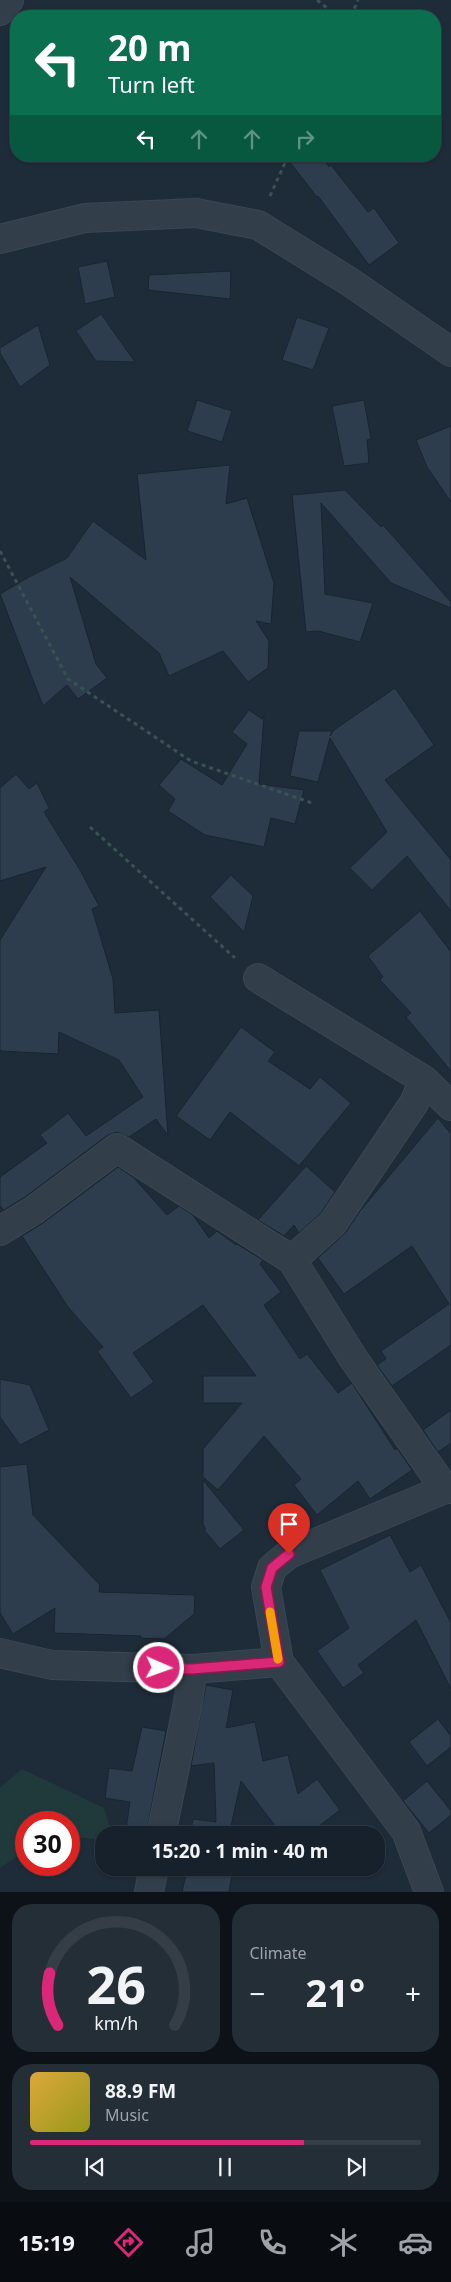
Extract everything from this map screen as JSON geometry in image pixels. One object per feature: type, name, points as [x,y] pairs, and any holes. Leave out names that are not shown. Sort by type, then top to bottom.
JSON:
[{"type":"street","points":[[0,11],[10,0]]},
{"type":"street","points":[[0,239],[85,218],[196,213],[258,225],[350,282],[451,352]]},
{"type":"street","points":[[258,978],[424,1080],[451,1106]]},
{"type":"street","points":[[292,1260],[333,1223],[414,1103],[424,1080]]},
{"type":"street","points":[[0,1231],[34,1210],[117,1148],[292,1260],[353,1358],[448,1489],[289,1554],[272,1568],[266,1587],[279,1662],[406,1831],[429,1892]]},
{"type":"street","points":[[0,1653],[52,1665],[192,1669],[279,1662]]},
{"type":"street","points":[[163,1826],[187,1708],[192,1669]]},
{"type":"street","points":[[149,1892],[152,1876]]},
{"type":"path","points":[[317,0],[330,10]]},
{"type":"path","points":[[258,225],[285,162]]},
{"type":"path","points":[[0,552],[68,679],[191,761],[312,803]]},
{"type":"path","points":[[90,827],[258,978]]},
{"type":"green space","points":[[22,1769],[104,1808],[109,1826],[95,1826],[95,1839],[80,1837],[80,1811],[15,1811],[15,1858],[0,1868],[0,1788]]},
{"type":"building","points":[[290,162],[325,162],[329,167],[331,165],[368,212],[374,208],[399,243],[369,265]]},
{"type":"building","points":[[107,261],[115,297],[85,304],[78,267]]},
{"type":"building","points":[[231,271],[230,299],[148,290],[149,275]]},
{"type":"building","points":[[101,314],[135,362],[96,361],[76,331]]},
{"type":"building","points":[[297,317],[329,328],[313,370],[282,360]]},
{"type":"building","points":[[38,325],[50,365],[20,387],[0,353],[0,348]]},
{"type":"building","points":[[197,400],[232,411],[222,442],[187,431]]},
{"type":"building","points":[[364,400],[371,439],[367,440],[369,463],[344,466],[332,406]]},
{"type":"building","points":[[451,426],[451,502],[427,467],[416,440]]},
{"type":"building","points":[[230,465],[226,504],[247,498],[274,583],[271,624],[256,621],[269,641],[268,668],[248,682],[223,651],[169,676],[159,653],[70,577],[96,664],[107,678],[78,699],[67,685],[43,706],[0,594],[67,558],[93,521],[146,560],[137,474]]},
{"type":"building","points":[[345,490],[381,527],[383,525],[451,602],[451,608],[391,583],[321,503],[325,594],[373,603],[360,642],[318,631],[306,632],[292,495]]},
{"type":"building","points":[[395,688],[434,745],[385,780],[451,860],[451,911],[407,856],[372,890],[350,868],[387,832],[330,738],[318,782],[290,776],[299,731],[332,731],[330,736],[334,730]]},
{"type":"building","points":[[249,710],[262,719],[264,716],[259,784],[304,790],[295,824],[271,818],[264,847],[205,835],[168,811],[175,799],[159,785],[181,759],[222,785],[247,744],[232,732]]},
{"type":"building","points":[[16,774],[29,789],[37,783],[49,808],[44,812],[80,870],[99,906],[92,909],[113,979],[115,1013],[159,1010],[168,1136],[156,1119],[129,1137],[117,1132],[108,1135],[25,1197],[4,1210],[0,1206],[0,1177],[47,1143],[40,1135],[68,1113],[86,1136],[143,1097],[119,1060],[59,1032],[58,1054],[0,1051],[0,940],[46,867],[0,881],[0,788]]},
{"type":"building","points":[[231,875],[253,896],[244,932],[210,897]]},
{"type":"building","points":[[420,911],[451,952],[451,1071],[406,1017],[411,1013],[380,980],[383,977],[368,956]]},
{"type":"building","points":[[241,1027],[275,1052],[268,1061],[310,1089],[320,1077],[351,1103],[299,1166],[230,1112],[210,1140],[176,1116]]},
{"type":"building","points":[[438,1118],[451,1134],[451,1345],[392,1386],[377,1365],[386,1359],[381,1351],[449,1304],[412,1246],[344,1294],[318,1258],[346,1232],[360,1211]]},
{"type":"building","points":[[306,1166],[335,1192],[321,1213],[299,1233],[294,1225],[284,1236],[258,1220]]},
{"type":"building","points":[[118,1167],[133,1177],[167,1215],[179,1206],[193,1215],[209,1238],[217,1231],[236,1245],[263,1260],[260,1264],[281,1292],[264,1305],[300,1359],[307,1354],[338,1393],[352,1383],[395,1450],[397,1448],[412,1470],[370,1499],[358,1481],[317,1515],[294,1485],[301,1479],[264,1436],[218,1490],[203,1477],[203,1449],[242,1403],[203,1403],[203,1376],[256,1376],[203,1305],[133,1353],[154,1382],[131,1398],[97,1351],[103,1347],[68,1307],[22,1236],[43,1223]]},
{"type":"building","points":[[0,1379],[30,1385],[49,1430],[20,1445],[0,1417]]},
{"type":"building","points":[[451,1410],[451,1443],[438,1452],[423,1430]]},
{"type":"building","points":[[27,1464],[33,1515],[100,1585],[99,1592],[195,1595],[194,1614],[164,1639],[140,1638],[141,1636],[54,1633],[55,1608],[13,1634],[0,1613],[0,1467]]},
{"type":"building","points":[[203,1480],[244,1530],[220,1549],[204,1530],[206,1529],[203,1524]]},
{"type":"building","points":[[390,1535],[410,1572],[421,1565],[451,1623],[451,1689],[416,1620],[358,1665],[364,1673],[343,1688],[317,1651],[349,1628],[320,1570]]},
{"type":"building","points":[[206,1685],[233,1690],[226,1728],[255,1722],[263,1761],[288,1755],[298,1794],[317,1779],[340,1810],[319,1826],[275,1826],[241,1781],[231,1826],[192,1826],[193,1819],[216,1822],[214,1763],[191,1766]]},
{"type":"building","points":[[438,1719],[451,1736],[451,1747],[427,1766],[409,1742]]},
{"type":"building","points":[[142,1727],[166,1731],[148,1826],[126,1826],[130,1802],[105,1798],[109,1768],[132,1771]]},
{"type":"building","points":[[427,1781],[451,1811],[451,1815],[429,1833],[403,1801]]},
{"type":"building","points":[[186,1876],[232,1876],[229,1892],[182,1892]]},
{"type":"slow traffic","points":[[270,1612],[278,1659]]},
{"type":"route","points":[[159,1668],[192,1669],[279,1662],[266,1587],[272,1568],[289,1554]]}]
